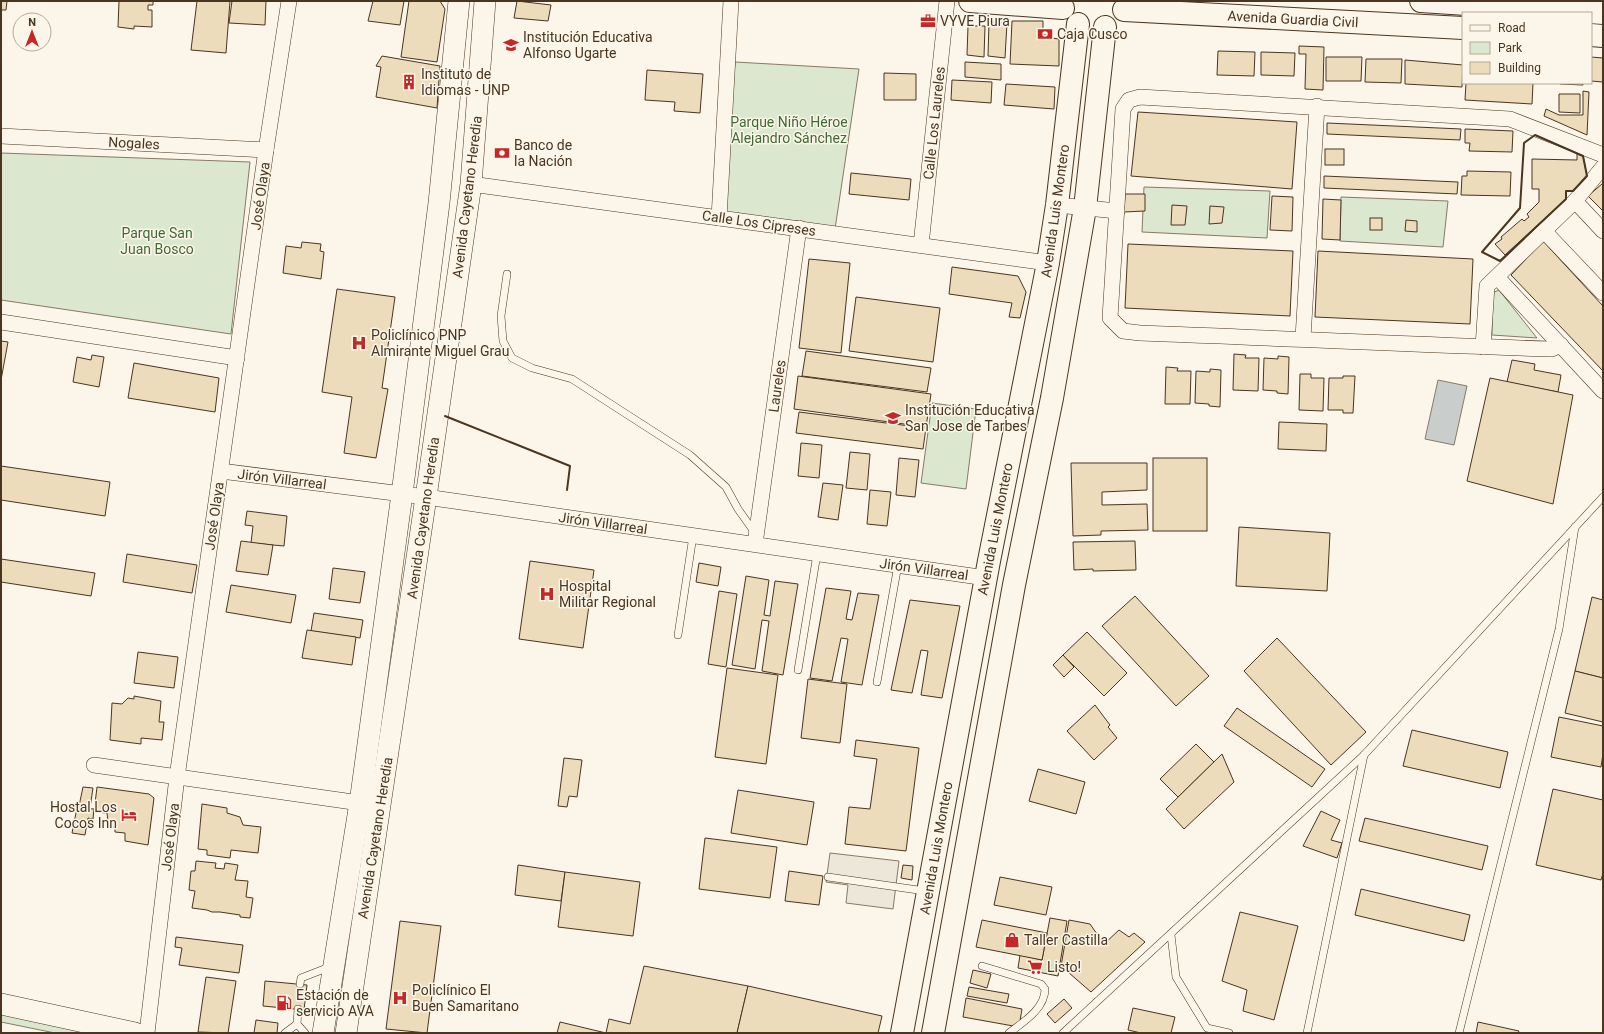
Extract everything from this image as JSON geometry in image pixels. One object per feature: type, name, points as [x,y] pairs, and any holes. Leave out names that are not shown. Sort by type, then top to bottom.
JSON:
[{"type":"main road","name":"Avenida Cayetano Heredia","points":[[323,1033],[360,802],[402,494],[439,203],[458,1]]},
{"type":"main road","name":"Avenida Cayetano Heredia","points":[[346,1033],[471,184],[485,1]]},
{"type":"main road","points":[[970,1],[1063,4],[1067,14],[1078,24],[1091,28],[1105,27],[1119,17],[1125,6]]},
{"type":"main road","points":[[1421,1],[1588,12]]},
{"type":"main road","name":"Avenida Guardia Civil","points":[[1125,6],[1462,28]]},
{"type":"main road","points":[[1592,12],[1603,13]]},
{"type":"main road","name":"Avenida Luis Montero","points":[[902,1033],[986,578],[1048,263],[1057,205],[1078,24]]},
{"type":"main road","name":"Avenida Luis Montero","points":[[933,1033],[1014,585],[1052,398],[1085,208],[1105,27]]},
{"type":"main road","points":[[1592,35],[1603,36]]},
{"type":"main road","points":[[912,982],[941,987]]},
{"type":"main road","points":[[1,1004],[135,1033]]},
{"type":"street","name":"José Olaya","points":[[147,1033],[177,777],[266,150],[289,1]]},
{"type":"street","points":[[719,218],[731,1]]},
{"type":"street","name":"Calle Los Laureles","points":[[922,245],[947,1]]},
{"type":"street","points":[[1561,345],[1552,349],[1483,347],[1303,338],[1140,333],[1123,331],[1110,318],[1123,109],[1129,100],[1140,97],[1318,106],[1510,119],[1603,155]]},
{"type":"street","points":[[1303,338],[1318,106]]},
{"type":"street","name":"Nogales","points":[[1,136],[266,150]]},
{"type":"street","points":[[1483,347],[1487,286],[1545,232],[1575,201],[1603,167]]},
{"type":"street","name":"Calle Los Cipreses","points":[[471,184],[1048,263]]},
{"type":"street","points":[[1575,201],[1603,230]]},
{"type":"street","points":[[1057,205],[1117,211]]},
{"type":"street","name":"Laureles","points":[[756,539],[799,228]]},
{"type":"street","points":[[1545,232],[1603,293]]},
{"type":"street","points":[[1497,277],[1603,391]]},
{"type":"street","points":[[1,322],[237,358]]},
{"type":"street","name":"Jirón Villarreal","points":[[221,471],[426,497],[693,536],[756,539],[817,554],[986,578]]},
{"type":"street","points":[[94,764],[360,802]]},
{"type":"lane","points":[[507,274],[502,316],[503,341],[512,358],[532,368],[572,379],[690,455],[726,487],[756,539]]},
{"type":"lane","points":[[1063,1033],[1171,935],[1364,755],[1603,497]]},
{"type":"lane","points":[[1459,1033],[1559,629],[1575,526]]},
{"type":"lane","points":[[678,635],[693,536]]},
{"type":"lane","points":[[798,670],[817,554]]},
{"type":"lane","points":[[877,682],[898,565]]},
{"type":"lane","points":[[1307,1033],[1364,755]]},
{"type":"lane","points":[[828,877],[928,892]]},
{"type":"lane","points":[[1171,935],[1176,977],[1207,1028],[1229,1033]]},
{"type":"lane","points":[[300,984],[301,978],[334,965]]},
{"type":"lane","points":[[982,966],[1040,984],[1046,989],[1045,998],[1032,1015],[1009,1033]]},
{"type":"lane","points":[[298,1009],[297,1024],[305,1033]]},
{"type":"lane","points":[[285,1033],[297,1024]]},
{"type":"green space","name":"Parque Niño Héroe Alejandro Sánchez","points":[[735,62],[859,69],[835,229],[727,214],[723,200]]},
{"type":"green space","name":"Parque San Juan Bosco","points":[[1,153],[250,162],[231,334],[1,300]]},
{"type":"green space","points":[[1144,187],[1270,191],[1267,238],[1142,232]]},
{"type":"green space","points":[[1341,197],[1448,201],[1443,247],[1340,241]]},
{"type":"green space","points":[[1499,290],[1537,338],[1492,335],[1492,293]]},
{"type":"green space","points":[[932,403],[976,409],[966,489],[921,483]]},
{"type":"green space","points":[[1,1014],[97,1033],[55,1033],[1,1022]]},
{"type":"shaded area","points":[[1438,380],[1467,386],[1454,445],[1425,439]]},
{"type":"shaded area","points":[[830,853],[899,861],[893,909],[846,903],[848,885],[826,882]]},
{"type":"building","points":[[1,1],[7,1],[6,10],[1,10]]},
{"type":"building","points":[[119,1],[153,1],[153,5],[148,5],[148,10],[152,10],[152,27],[134,26],[134,29],[118,27]]},
{"type":"building","points":[[197,1],[230,1],[226,53],[191,50]]},
{"type":"building","points":[[232,1],[266,1],[265,25],[229,23]]},
{"type":"building","points":[[373,1],[404,1],[400,25],[368,21]]},
{"type":"building","points":[[409,1],[440,1],[445,9],[437,62],[401,57]]},
{"type":"building","points":[[517,1],[551,5],[548,21],[514,18]]},
{"type":"building","points":[[1012,21],[1043,21],[1043,35],[1050,35],[1051,38],[1059,39],[1059,66],[1010,64]]},
{"type":"building","points":[[989,22],[1007,23],[1005,58],[988,56]]},
{"type":"building","points":[[968,26],[985,26],[984,57],[967,55]]},
{"type":"building","points":[[1299,46],[1324,47],[1323,90],[1305,89],[1306,54],[1299,54]]},
{"type":"building","points":[[1218,51],[1255,52],[1254,76],[1217,75]]},
{"type":"building","points":[[1261,52],[1295,53],[1294,76],[1261,75]]},
{"type":"building","name":"Instituto de Idiomas - UNP","points":[[382,56],[440,66],[437,108],[376,97],[381,67],[376,66]]},
{"type":"building","points":[[1326,57],[1362,57],[1361,81],[1326,81]]},
{"type":"building","points":[[1592,57],[1603,58],[1603,82],[1592,81]]},
{"type":"building","points":[[1366,59],[1402,59],[1401,83],[1365,82]]},
{"type":"building","points":[[1405,60],[1462,65],[1462,87],[1405,84]]},
{"type":"building","points":[[965,62],[1001,64],[1001,80],[965,77]]},
{"type":"building","points":[[647,70],[703,74],[700,113],[674,111],[675,102],[645,100]]},
{"type":"building","points":[[884,73],[916,74],[916,100],[884,100]]},
{"type":"building","points":[[952,80],[992,82],[991,103],[951,100]]},
{"type":"building","points":[[1006,84],[1055,87],[1054,109],[1004,105]]},
{"type":"building","points":[[1466,84],[1533,84],[1532,104],[1465,100]]},
{"type":"building","points":[[1560,84],[1583,84],[1583,85]]},
{"type":"building","points":[[1583,91],[1589,92],[1587,135],[1544,116],[1546,109],[1559,115],[1583,115]]},
{"type":"building","points":[[1559,94],[1580,94],[1580,113],[1559,112]]},
{"type":"building","points":[[1138,112],[1297,122],[1292,189],[1131,176]]},
{"type":"building","points":[[1327,123],[1461,129],[1460,140],[1327,134]]},
{"type":"building","points":[[1465,129],[1513,131],[1512,152],[1469,151],[1470,143],[1465,143]]},
{"type":"building","points":[[1325,149],[1344,149],[1344,165],[1325,165]]},
{"type":"building","points":[[1577,154],[1583,156],[1587,176],[1573,191],[1566,191],[1566,199],[1505,255],[1495,244],[1522,219],[1524,221],[1529,217],[1527,214],[1539,202],[1539,189],[1532,189],[1532,159],[1577,160]]},
{"type":"building","points":[[1467,171],[1511,172],[1510,196],[1461,195],[1462,176],[1467,176]]},
{"type":"building","points":[[851,173],[911,179],[909,200],[849,194]]},
{"type":"building","points":[[1324,176],[1458,182],[1457,194],[1324,188]]},
{"type":"building","points":[[1603,183],[1603,211],[1588,196]]},
{"type":"building","points":[[1125,194],[1145,194],[1145,211],[1124,212]]},
{"type":"building","points":[[1272,196],[1293,197],[1292,231],[1270,230]]},
{"type":"building","points":[[1323,199],[1341,200],[1340,240],[1322,239]]},
{"type":"building","points":[[1172,205],[1187,206],[1185,225],[1171,225]]},
{"type":"building","points":[[1210,206],[1224,207],[1222,223],[1209,224]]},
{"type":"building","points":[[1370,218],[1382,218],[1382,230],[1370,230]]},
{"type":"building","points":[[1406,220],[1417,221],[1417,232],[1405,231]]},
{"type":"building","points":[[1543,241],[1603,306],[1603,371],[1511,275]]},
{"type":"building","points":[[302,242],[321,244],[320,251],[324,252],[321,279],[283,273],[286,246],[301,248]]},
{"type":"building","points":[[1128,244],[1293,251],[1290,316],[1125,308]]},
{"type":"building","points":[[1318,251],[1473,259],[1470,324],[1315,317]]},
{"type":"building","points":[[809,259],[850,263],[841,353],[799,348]]},
{"type":"building","points":[[952,267],[1018,276],[1026,292],[1020,318],[1009,317],[1012,303],[949,294]]},
{"type":"building","name":"Policlínico PNP Almirante Miguel Grau","points":[[337,289],[395,297],[382,388],[388,389],[376,458],[344,453],[352,397],[322,392]]},
{"type":"building","points":[[856,297],[940,308],[933,362],[849,351]]},
{"type":"building","points":[[1,341],[8,342],[1,380]]},
{"type":"building","points":[[806,351],[931,368],[927,392],[802,376]]},
{"type":"building","points":[[1234,354],[1246,355],[1245,358],[1259,358],[1258,391],[1233,390]]},
{"type":"building","points":[[92,355],[104,357],[99,387],[73,382],[77,357],[91,360]]},
{"type":"building","points":[[1278,356],[1289,357],[1288,394],[1277,393],[1277,391],[1263,390],[1264,358],[1278,359]]},
{"type":"building","points":[[1512,360],[1535,364],[1534,370],[1561,375],[1558,392],[1507,382]]},
{"type":"building","points":[[134,363],[219,378],[215,412],[128,398]]},
{"type":"building","points":[[1166,367],[1178,368],[1177,371],[1191,371],[1190,404],[1165,404]]},
{"type":"building","points":[[1210,369],[1221,370],[1220,407],[1209,406],[1209,404],[1195,403],[1196,371],[1210,372]]},
{"type":"building","points":[[1300,374],[1311,374],[1311,378],[1324,378],[1323,411],[1299,410]]},
{"type":"building","points":[[798,376],[931,394],[926,427],[794,409]]},
{"type":"building","points":[[1343,376],[1355,376],[1353,413],[1343,413],[1343,410],[1328,410],[1329,378],[1343,378]]},
{"type":"building","points":[[1490,378],[1573,395],[1553,504],[1467,481]]},
{"type":"building","points":[[799,412],[926,428],[923,449],[796,433]]},
{"type":"building","points":[[1279,422],[1327,424],[1326,451],[1278,449]]},
{"type":"building","points":[[801,443],[822,445],[819,478],[798,476]]},
{"type":"building","points":[[850,452],[870,454],[867,490],[846,488]]},
{"type":"building","points":[[899,458],[919,460],[915,497],[896,495]]},
{"type":"building","points":[[1153,458],[1207,458],[1207,531],[1153,531]]},
{"type":"building","points":[[1071,463],[1147,463],[1147,490],[1102,492],[1102,505],[1147,504],[1148,530],[1101,531],[1101,535],[1073,536]]},
{"type":"building","points":[[1,466],[110,482],[105,516],[1,500]]},
{"type":"building","points":[[823,483],[843,485],[838,520],[818,517]]},
{"type":"building","points":[[870,490],[891,492],[887,526],[867,524]]},
{"type":"building","points":[[247,511],[287,516],[284,546],[251,543],[253,526],[245,525]]},
{"type":"building","points":[[1239,527],[1330,533],[1327,591],[1236,586]]},
{"type":"building","points":[[241,541],[273,545],[268,575],[236,571]]},
{"type":"building","points":[[1135,541],[1136,570],[1074,570],[1073,542]]},
{"type":"building","points":[[127,554],[197,565],[192,593],[123,582]]},
{"type":"building","points":[[1,559],[95,573],[91,596],[1,582]]},
{"type":"building","points":[[530,561],[594,570],[583,648],[519,639]]},
{"type":"building","points":[[699,563],[721,567],[718,586],[696,582]]},
{"type":"building","points":[[333,568],[365,572],[360,603],[329,599]]},
{"type":"building","points":[[746,576],[769,580],[764,615],[770,616],[775,581],[798,584],[783,675],[762,671],[769,621],[762,620],[755,669],[732,665]]},
{"type":"building","points":[[231,585],[296,595],[291,623],[226,612]]},
{"type":"building","points":[[826,588],[851,591],[846,619],[852,620],[858,593],[879,595],[862,685],[841,682],[848,639],[841,638],[832,681],[810,678]]},
{"type":"building","points":[[719,591],[737,594],[726,667],[708,664]]},
{"type":"building","points":[[1135,596],[1209,676],[1176,706],[1102,626]]},
{"type":"building","points":[[1592,597],[1603,600],[1603,678],[1575,671]]},
{"type":"building","points":[[910,600],[960,606],[942,698],[921,695],[928,651],[921,650],[912,693],[891,690]]},
{"type":"building","points":[[314,613],[363,620],[360,638],[311,631]]},
{"type":"building","points":[[307,630],[356,637],[352,665],[302,658]]},
{"type":"building","points":[[1087,632],[1127,673],[1104,696],[1063,655]]},
{"type":"building","points":[[1277,638],[1366,732],[1331,765],[1244,671]]},
{"type":"building","points":[[138,652],[178,657],[174,688],[134,683]]},
{"type":"building","points":[[1063,655],[1074,667],[1064,677],[1053,665]]},
{"type":"building","points":[[727,668],[778,675],[766,764],[715,757]]},
{"type":"building","points":[[1575,671],[1603,678],[1603,722],[1565,713]]},
{"type":"building","points":[[808,679],[847,684],[840,743],[801,738]]},
{"type":"building","points":[[134,696],[161,701],[159,722],[164,722],[162,740],[141,738],[141,744],[110,740],[112,703],[122,704],[128,698],[134,699]]},
{"type":"building","points":[[1095,705],[1110,725],[1108,727],[1117,738],[1094,760],[1067,731]]},
{"type":"building","points":[[1237,708],[1325,769],[1312,787],[1224,726]]},
{"type":"building","points":[[1559,717],[1603,726],[1603,754],[1601,767],[1551,757]]},
{"type":"building","points":[[1412,730],[1508,752],[1500,788],[1403,766]]},
{"type":"building","points":[[856,740],[919,748],[906,851],[845,844],[849,807],[870,809],[877,759],[854,756]]},
{"type":"building","points":[[1196,744],[1214,762],[1178,797],[1160,779]]},
{"type":"building","points":[[1222,754],[1234,782],[1184,829],[1166,809]]},
{"type":"building","points":[[564,758],[582,760],[577,797],[569,796],[567,807],[558,806]]},
{"type":"building","points":[[1038,769],[1085,782],[1076,814],[1029,801]]},
{"type":"building","points":[[83,787],[93,788],[90,808],[79,806]]},
{"type":"building","name":"Hostal Los Cocos Inn","points":[[97,787],[149,794],[154,798],[148,845],[125,841],[125,833],[115,832],[115,828],[109,825],[107,813],[94,812]]},
{"type":"building","points":[[1553,789],[1603,800],[1603,873],[1601,880],[1536,865]]},
{"type":"building","points":[[738,790],[814,802],[807,845],[731,833]]},
{"type":"building","points":[[202,804],[227,808],[227,813],[240,817],[243,825],[261,827],[258,853],[231,850],[230,858],[207,855],[207,850],[198,849]]},
{"type":"building","points":[[77,808],[94,809],[93,819],[88,818],[85,835],[72,833]]},
{"type":"building","points":[[1321,811],[1340,820],[1331,840],[1342,843],[1337,858],[1303,846]]},
{"type":"building","points":[[1365,818],[1488,846],[1482,870],[1359,841]]},
{"type":"building","points":[[705,838],[777,847],[770,898],[699,889]]},
{"type":"building","points":[[196,861],[216,863],[215,868],[224,869],[225,863],[238,865],[235,880],[248,881],[246,897],[253,898],[250,918],[240,917],[240,915],[192,908],[195,891],[189,890],[191,871],[195,871]]},
{"type":"building","points":[[518,865],[565,872],[561,901],[515,895]]},
{"type":"building","points":[[903,865],[913,866],[912,880],[901,878]]},
{"type":"building","points":[[789,871],[823,876],[819,905],[785,901]]},
{"type":"building","points":[[565,872],[640,882],[633,936],[558,927]]},
{"type":"building","points":[[1000,877],[1052,887],[1046,915],[994,905]]},
{"type":"building","points":[[1361,889],[1470,915],[1464,941],[1355,915]]},
{"type":"building","points":[[1240,912],[1298,926],[1274,1020],[1243,1011],[1247,990],[1222,981]]},
{"type":"building","points":[[1050,918],[1067,921],[1058,976],[1018,968],[1020,955],[1042,960]]},
{"type":"building","name":"Taller Castilla","points":[[982,920],[1047,933],[1042,960],[976,947]]},
{"type":"building","points":[[1069,920],[1090,924],[1104,944],[1119,930],[1129,937],[1134,933],[1145,942],[1091,992],[1061,966]]},
{"type":"building","points":[[400,921],[441,926],[427,1033],[386,1029]]},
{"type":"building","points":[[176,937],[243,945],[239,973],[179,965],[182,948],[175,947]]},
{"type":"building","points":[[644,966],[748,986],[737,1033],[606,1033],[609,1019],[630,1024]]},
{"type":"building","points":[[973,970],[991,974],[987,988],[970,983]]},
{"type":"building","points":[[206,977],[236,981],[228,1033],[198,1032]]},
{"type":"building","points":[[265,981],[307,985],[304,1010],[263,1006]]},
{"type":"building","points":[[748,986],[882,1016],[878,1033],[737,1033]]},
{"type":"building","points":[[969,987],[1009,994],[1007,1003],[967,996]]},
{"type":"building","points":[[966,998],[1022,1009],[1019,1027],[963,1017]]},
{"type":"building","points":[[1064,999],[1072,1008],[1055,1023],[1047,1014]]},
{"type":"building","points":[[1133,1008],[1175,1017],[1171,1033],[1141,1033],[1128,1030]]},
{"type":"building","points":[[256,1020],[278,1023],[277,1033],[254,1033]]},
{"type":"building","points":[[560,1022],[606,1033],[557,1033]]},
{"type":"building","points":[[1478,1022],[1519,1031],[1518,1033],[1476,1033]]},
{"type":"wall","points":[[1535,135],[1583,156],[1587,176],[1573,191],[1566,191],[1566,199],[1500,261],[1482,252],[1520,208],[1524,143],[1535,135]]},
{"type":"wall","points":[[445,416],[570,466],[567,490]]},
{"type":"place","name":"VYVE Piura","points":[[928,21]]},
{"type":"place","name":"Caja Cusco","points":[[1045,34]]},
{"type":"place","name":"Institución Educativa Alfonso Ugarte","points":[[511,45]]},
{"type":"place","name":"Instituto de Idiomas - UNP","points":[[409,82]]},
{"type":"place","name":"Banco de la Nación","points":[[502,153]]},
{"type":"place","name":"Policlínico PNP Almirante Miguel Grau","points":[[359,343]]},
{"type":"place","name":"Institución Educativa San Jose de Tarbes","points":[[893,418]]},
{"type":"place","name":"Hospital Militar Regional","points":[[547,594]]},
{"type":"place","name":"Hostal Los Cocos Inn","points":[[129,815]]},
{"type":"place","name":"Taller Castilla","points":[[1012,940]]},
{"type":"place","name":"Listo!","points":[[1035,967]]},
{"type":"place","name":"Policlínico El Buen Samaritano","points":[[400,998]]},
{"type":"place","name":"Estación de servicio AVA","points":[[284,1003]]}]
